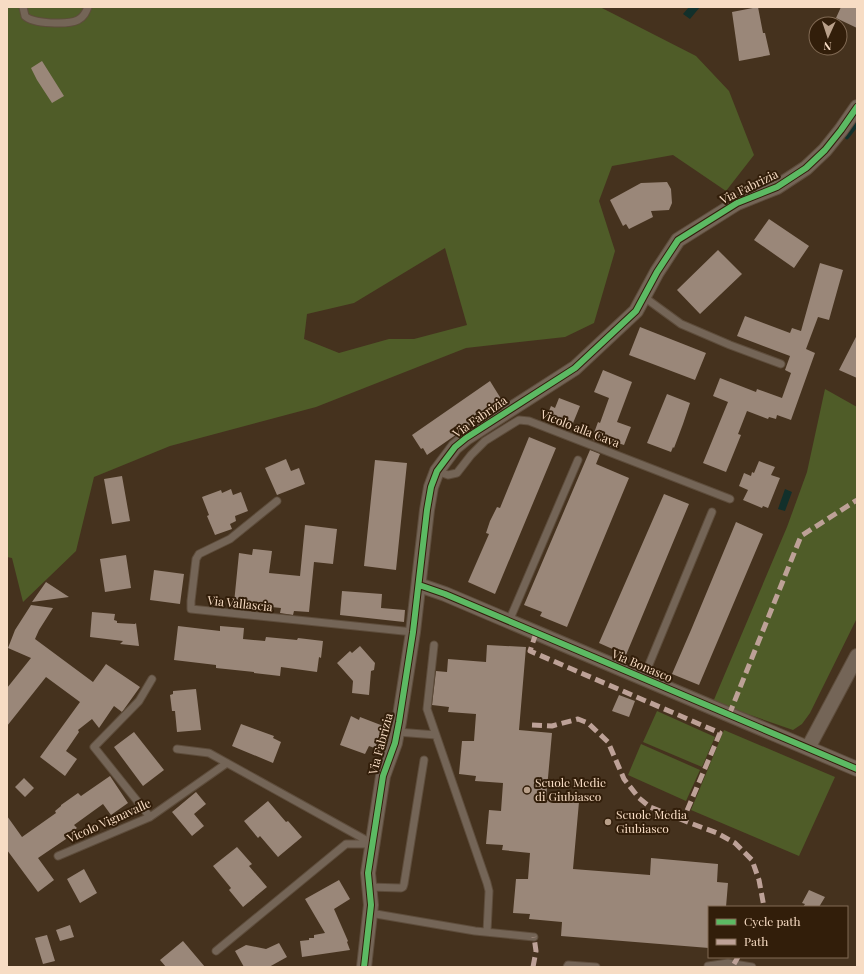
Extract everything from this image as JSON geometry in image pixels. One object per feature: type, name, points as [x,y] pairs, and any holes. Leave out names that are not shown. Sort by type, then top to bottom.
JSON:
[{"type":"street","name":"Via Fabrizia","points":[[364,967],[371,900],[368,873],[383,776],[395,743],[397,732],[413,632],[427,510],[431,487],[437,471],[455,447],[466,438],[575,368],[636,311],[657,272],[678,240],[737,203],[777,187],[806,168],[825,150],[857,107]]},
{"type":"street","name":"Via Bonasco","points":[[419,584],[857,769]]},
{"type":"street","points":[[808,748],[857,656]]},
{"type":"lane","points":[[23,7],[25,16],[32,21],[66,22],[82,18],[88,7]]},
{"type":"lane","points":[[644,297],[681,324],[730,345],[781,364]]},
{"type":"lane","name":"Vicolo alla Cava","points":[[437,471],[448,475],[458,474],[471,455],[485,441],[514,423],[524,420],[730,499]]},
{"type":"lane","points":[[509,621],[578,460]]},
{"type":"lane","name":"Via Vallascia","points":[[277,501],[230,539],[199,554],[196,559],[191,609],[413,632]]},
{"type":"lane","points":[[643,679],[712,512]]},
{"type":"lane","points":[[434,645],[427,709],[487,883],[489,891],[487,932]]},
{"type":"lane","points":[[150,817],[94,747],[139,701],[152,679]]},
{"type":"lane","points":[[397,732],[436,735]]},
{"type":"lane","points":[[177,750],[209,753],[373,844]]},
{"type":"lane","points":[[369,887],[403,887],[424,760]]},
{"type":"lane","name":"Vicolo Vignavalle","points":[[58,856],[150,817],[227,763]]},
{"type":"lane","points":[[216,951],[346,844],[373,844]]},
{"type":"lane","points":[[370,913],[487,932],[534,937]]},
{"type":"lane","points":[[708,966],[728,963],[752,967]]},
{"type":"lane","points":[[567,967],[568,965],[596,967]]},
{"type":"green space","points":[[7,7],[600,7],[696,56],[729,91],[754,155],[726,191],[673,155],[612,166],[599,201],[615,251],[594,323],[565,337],[466,348],[316,407],[170,446],[94,477],[76,551],[23,602],[12,558],[7,557]],"holes":[[[445,248],[467,325],[414,339],[389,339],[339,353],[304,339],[307,314],[354,303]]]},
{"type":"green space","points":[[825,389],[857,407],[857,618],[810,713],[802,724],[793,730],[713,702],[787,527],[807,472]]},
{"type":"green space","points":[[657,711],[715,737],[702,767],[643,742]]},
{"type":"green space","points":[[724,730],[835,777],[799,856],[691,810]]},
{"type":"green space","points":[[641,744],[700,770],[686,801],[628,775]]},
{"type":"water","points":[[689,7],[700,7],[690,19],[683,14]]},
{"type":"water","points":[[785,489],[792,492],[785,511],[778,509]]},
{"type":"building","points":[[758,7],[763,33],[765,33],[770,55],[739,61],[732,12]]},
{"type":"building","points":[[841,7],[857,7],[857,28],[848,24],[848,16],[837,16]]},
{"type":"building","points":[[42,61],[64,96],[52,103],[31,68]]},
{"type":"building","points":[[667,182],[671,189],[672,203],[669,210],[651,211],[653,217],[629,229],[626,224],[623,226],[610,200],[641,183]]},
{"type":"building","points":[[769,219],[809,246],[794,268],[754,240]]},
{"type":"building","points":[[718,250],[742,274],[700,314],[677,290]]},
{"type":"building","points":[[820,263],[843,270],[829,320],[818,317],[806,349],[815,353],[791,420],[777,415],[776,419],[769,417],[768,419],[747,411],[738,434],[741,435],[726,472],[703,463],[728,402],[713,396],[720,378],[756,392],[757,389],[782,398],[791,373],[785,370],[790,356],[737,336],[745,316],[790,333],[792,328],[801,331]]},
{"type":"building","points":[[640,327],[706,353],[695,380],[629,355]]},
{"type":"building","points":[[857,335],[857,378],[839,370]]},
{"type":"building","points":[[603,370],[632,382],[617,422],[631,427],[624,445],[618,443],[615,448],[593,440],[596,434],[594,433],[598,422],[600,423],[609,398],[594,392]]},
{"type":"building","points":[[490,381],[503,402],[427,455],[412,435]]},
{"type":"building","points":[[667,394],[690,403],[674,448],[673,447],[671,452],[647,443]]},
{"type":"building","points":[[559,398],[580,406],[571,428],[550,420],[551,418],[547,416],[551,406],[555,408]]},
{"type":"building","points":[[529,437],[556,448],[495,594],[468,582],[489,534],[486,533],[490,521],[497,507],[500,508]]},
{"type":"building","points":[[590,450],[600,454],[596,464],[629,478],[567,627],[540,616],[542,612],[524,605]]},
{"type":"building","points":[[286,459],[291,471],[299,468],[305,484],[277,495],[265,468]]},
{"type":"building","points":[[375,460],[407,463],[396,570],[364,566]]},
{"type":"building","points":[[759,461],[775,467],[771,475],[780,478],[768,508],[763,506],[762,508],[743,500],[748,490],[739,486],[744,473],[751,476],[752,472],[754,473]]},
{"type":"building","points":[[122,476],[130,521],[112,524],[104,479]]},
{"type":"building","points":[[231,489],[233,495],[241,492],[248,511],[235,516],[236,521],[230,524],[232,529],[215,535],[207,516],[209,515],[202,497],[221,490],[222,493]]},
{"type":"building","points":[[664,494],[689,504],[626,655],[599,643]]},
{"type":"building","points":[[736,522],[763,534],[699,685],[672,674]]},
{"type":"building","points":[[305,525],[337,529],[333,564],[314,562],[309,612],[294,611],[293,615],[280,613],[281,608],[234,603],[239,553],[252,555],[253,549],[272,551],[269,573],[300,576]]},
{"type":"building","points":[[126,555],[131,588],[105,592],[100,559]]},
{"type":"building","points":[[154,570],[184,574],[180,604],[150,600]]},
{"type":"building","points":[[46,582],[69,597],[32,602]]},
{"type":"building","points":[[342,591],[382,594],[381,608],[405,610],[404,622],[340,615]]},
{"type":"building","points":[[31,605],[53,608],[35,639],[93,682],[106,664],[140,687],[122,712],[114,706],[99,728],[92,719],[78,730],[79,732],[66,751],[77,759],[65,776],[40,757],[80,702],[46,677],[7,726],[7,688],[31,658],[8,648],[15,630]]},
{"type":"building","points":[[92,612],[115,614],[114,620],[117,621],[117,623],[136,623],[139,646],[120,644],[123,641],[90,637]]},
{"type":"building","points":[[178,626],[220,631],[220,626],[244,628],[243,639],[265,641],[266,637],[297,640],[298,638],[323,641],[321,658],[319,657],[317,672],[281,667],[280,676],[216,668],[216,665],[174,660]]},
{"type":"building","name":"Scuole Medie di Giubiasco","points":[[487,645],[526,647],[519,730],[552,733],[546,800],[579,802],[573,869],[650,875],[651,858],[718,864],[717,882],[728,883],[726,906],[708,906],[708,948],[561,936],[562,922],[529,919],[530,914],[513,913],[516,879],[528,879],[530,853],[502,850],[503,845],[486,844],[489,810],[501,811],[503,783],[475,781],[476,776],[459,774],[462,741],[474,741],[476,714],[448,712],[449,707],[432,705],[436,671],[447,672],[448,659],[486,662]]},
{"type":"building","points":[[360,646],[375,663],[374,670],[371,671],[369,695],[352,693],[353,681],[337,663],[350,651],[352,653]]},
{"type":"building","points":[[196,689],[201,730],[177,732],[175,711],[172,711],[170,695],[173,694],[173,691]]},
{"type":"building","points":[[619,695],[635,701],[629,717],[612,711]]},
{"type":"building","points":[[351,716],[359,720],[360,717],[386,727],[377,749],[369,746],[365,754],[340,745]]},
{"type":"building","points":[[241,724],[274,736],[273,738],[281,742],[273,763],[232,746]]},
{"type":"building","points":[[134,732],[164,770],[143,786],[114,747]]},
{"type":"building","points":[[110,776],[128,803],[111,815],[103,804],[74,825],[77,828],[65,837],[66,839],[38,858],[54,880],[38,892],[7,850],[7,816],[22,837],[56,813],[55,811],[61,805],[78,793],[81,796]]},
{"type":"building","points":[[24,778],[34,788],[25,797],[15,787]]},
{"type":"building","points":[[196,792],[206,804],[194,814],[204,826],[192,836],[172,812]]},
{"type":"building","points":[[268,801],[286,822],[288,821],[302,837],[278,857],[260,836],[258,838],[244,821]]},
{"type":"building","points":[[237,847],[252,864],[249,866],[267,887],[243,907],[229,890],[231,888],[213,866]]},
{"type":"building","points":[[84,869],[97,893],[80,903],[67,879]]},
{"type":"building","points":[[339,880],[350,899],[334,909],[348,941],[350,950],[302,957],[300,941],[309,940],[309,938],[314,938],[314,935],[325,933],[305,899]]},
{"type":"building","points":[[809,890],[825,897],[820,906],[804,906],[805,904],[802,903]]},
{"type":"building","points":[[70,925],[74,937],[60,941],[56,930]]},
{"type":"building","points":[[47,935],[55,961],[43,964],[35,938]]},
{"type":"building","points":[[183,941],[205,967],[166,967],[160,960]]},
{"type":"building","points":[[279,943],[287,957],[269,967],[244,967],[235,951],[246,945],[266,949]]},
{"type":"waterway","points":[[847,137],[857,124]]},
{"type":"marked path","points":[[729,715],[801,536],[857,500]]},
{"type":"marked path","points":[[536,633],[530,651],[720,733],[683,820]]},
{"type":"marked path","points":[[532,725],[552,726],[578,719],[588,723],[608,742],[624,779],[639,798],[650,807],[717,833],[735,843],[752,860],[759,880],[764,906]]},
{"type":"marked path","points":[[533,967],[536,951],[534,937]]},
{"type":"marked path","points":[[734,964],[737,958]]},
{"type":"cycle path","points":[[364,967],[371,905],[368,873],[383,776],[395,743],[399,722],[413,632],[427,510],[431,487],[437,471],[455,447],[466,438],[575,368],[636,311],[657,272],[678,240],[737,203],[777,187],[806,168],[825,150],[857,107]]},
{"type":"cycle path","points":[[419,585],[445,594],[857,769]]},
{"type":"place","name":"Scuole Medie di Giubiasco","points":[[527,790]]},
{"type":"place","name":"Scuole Media Giubiasco","points":[[608,822]]}]
